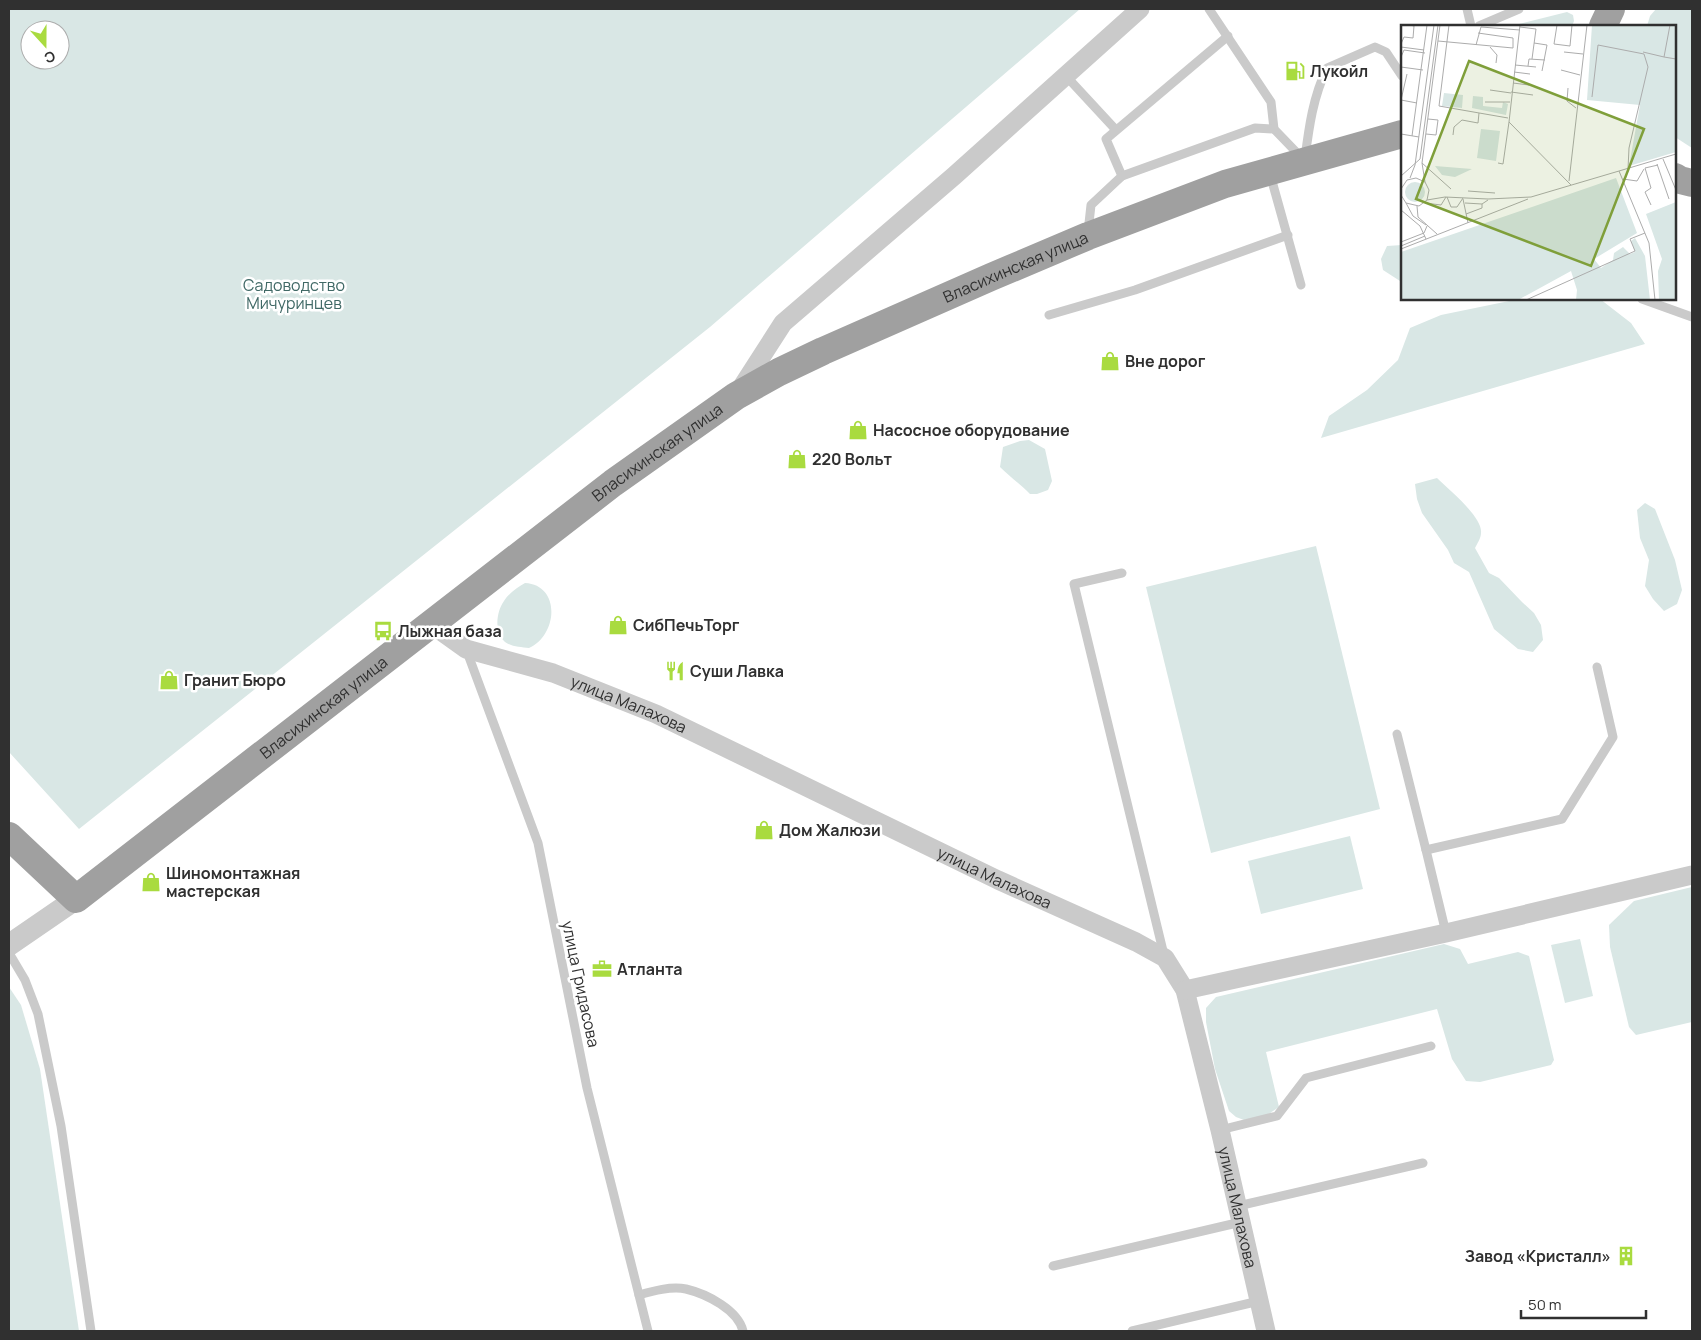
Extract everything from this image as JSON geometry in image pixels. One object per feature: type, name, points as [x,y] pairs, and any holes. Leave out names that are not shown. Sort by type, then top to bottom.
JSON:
[{"type":"highway","points":[[1603,25],[1611,9]]},
{"type":"highway","name":"Власихинская улица","points":[[76,899],[613,483],[736,396],[779,372],[823,351],[1088,236],[1225,184],[1401,134]]},
{"type":"highway","points":[[1676,178],[1692,183]]},
{"type":"highway","points":[[11,841],[76,899]]},
{"type":"street","points":[[736,396],[783,323],[954,176],[1140,9]]},
{"type":"street","points":[[431,624],[466,649]]},
{"type":"street","name":"улица Малахова","points":[[466,649],[553,673],[656,714],[998,880],[1136,942],[1165,958],[1185,990],[1240,1214],[1266,1331]]},
{"type":"street","points":[[1185,990],[1446,933],[1692,875]]},
{"type":"street","name":"Власихинская улица","points":[[9,944],[76,899]]},
{"type":"lane","points":[[1209,9],[1271,102],[1274,129],[1304,161]]},
{"type":"lane","points":[[1466,9],[1471,25]]},
{"type":"lane","points":[[1481,25],[1519,9]]},
{"type":"lane","points":[[1122,176],[1106,139],[1228,36]]},
{"type":"lane","points":[[1304,161],[1311,116],[1321,81],[1327,68],[1375,47],[1386,52],[1401,74]]},
{"type":"lane","points":[[1066,76],[1116,130]]},
{"type":"lane","points":[[1088,236],[1091,205],[1122,176],[1255,128],[1274,129]]},
{"type":"lane","points":[[1270,171],[1301,285]]},
{"type":"lane","points":[[1049,315],[1135,290],[1288,235]]},
{"type":"lane","points":[[1645,300],[1692,317]]},
{"type":"lane","points":[[1122,573],[1074,584],[1165,958]]},
{"type":"lane","name":"улица Гридасова","points":[[466,649],[538,843],[587,1088],[648,1331]]},
{"type":"lane","points":[[1426,850],[1562,818],[1613,737],[1597,667]]},
{"type":"lane","points":[[1397,734],[1446,933]]},
{"type":"lane","points":[[9,953],[25,980],[38,1014],[60,1126],[91,1331]]},
{"type":"lane","points":[[1220,1130],[1277,1116],[1306,1078],[1431,1046]]},
{"type":"lane","points":[[1053,1266],[1423,1163]]},
{"type":"lane","points":[[639,1294],[656,1290],[685,1289],[721,1303],[741,1322],[743,1331]]},
{"type":"lane","points":[[1132,1331],[1260,1301]]},
{"type":"green space","name":"Садоводство Мичуринцев","points":[[9,9],[1080,9],[710,327],[79,829],[9,752]]},
{"type":"green space","points":[[1656,9],[1692,9],[1692,148],[1676,138],[1676,25],[1647,25],[1650,16]]},
{"type":"green space","points":[[1567,12],[1573,15],[1574,21],[1572,25],[1515,25]]},
{"type":"green space","points":[[1401,245],[1401,281],[1383,270],[1381,259],[1387,246]]},
{"type":"green space","points":[[1514,300],[1601,300],[1631,323],[1645,344],[1321,438],[1329,416],[1367,390],[1398,360],[1410,328],[1441,315]]},
{"type":"green space","points":[[1029,440],[1045,449],[1052,481],[1048,490],[1037,494],[1030,494],[1000,467],[1003,447]]},
{"type":"green space","points":[[1437,478],[1477,519],[1481,533],[1475,548],[1489,573],[1499,578],[1534,613],[1541,625],[1543,640],[1533,652],[1518,649],[1494,629],[1469,572],[1454,563],[1448,550],[1422,513],[1417,499],[1415,484]]},
{"type":"green space","points":[[1645,503],[1655,509],[1675,560],[1682,590],[1677,604],[1664,611],[1645,586],[1649,560],[1640,538],[1637,510]]},
{"type":"green space","points":[[1316,546],[1380,809],[1211,853],[1146,587]]},
{"type":"green space","points":[[525,583],[537,586],[545,592],[550,601],[551,611],[546,633],[539,642],[529,648],[514,646],[505,642],[499,633],[497,622],[499,611],[506,598]]},
{"type":"green space","points":[[1350,836],[1363,889],[1261,914],[1248,861]]},
{"type":"green space","points":[[1692,887],[1692,1022],[1636,1035],[1629,1027],[1610,947],[1609,925],[1634,901]]},
{"type":"green space","points":[[1580,939],[1593,996],[1565,1003],[1551,945]]},
{"type":"green space","points":[[1444,944],[1460,949],[1468,964],[1518,952],[1529,956],[1554,1060],[1551,1065],[1480,1082],[1466,1081],[1452,1059],[1437,1009],[1266,1052],[1279,1107],[1267,1115],[1244,1120],[1236,1117],[1229,1111],[1215,1069],[1206,1022],[1206,1008],[1216,997]]},
{"type":"green space","points":[[9,987],[21,1005],[40,1069],[79,1331],[9,1331]]},
{"type":"place","name":"Лукойл","points":[[1295,71]]},
{"type":"place","name":"Вне дорог","points":[[1110,361]]},
{"type":"place","name":"Насосное оборудование","points":[[858,430]]},
{"type":"place","name":"220 Вольт","points":[[797,459]]},
{"type":"place","name":"СибПечьТорг","points":[[618,625]]},
{"type":"place","name":"Лыжная база","points":[[383,631]]},
{"type":"place","name":"Суши Лавка","points":[[675,671]]},
{"type":"place","name":"Гранит Бюро","points":[[169,680]]},
{"type":"place","name":"Дом Жалюзи","points":[[764,830]]},
{"type":"place","name":"Шиномонтажная мастерская","points":[[151,882]]},
{"type":"place","name":"Атланта","points":[[602,969]]},
{"type":"place","name":"Завод «Кристалл»","points":[[1626,1256]]}]
